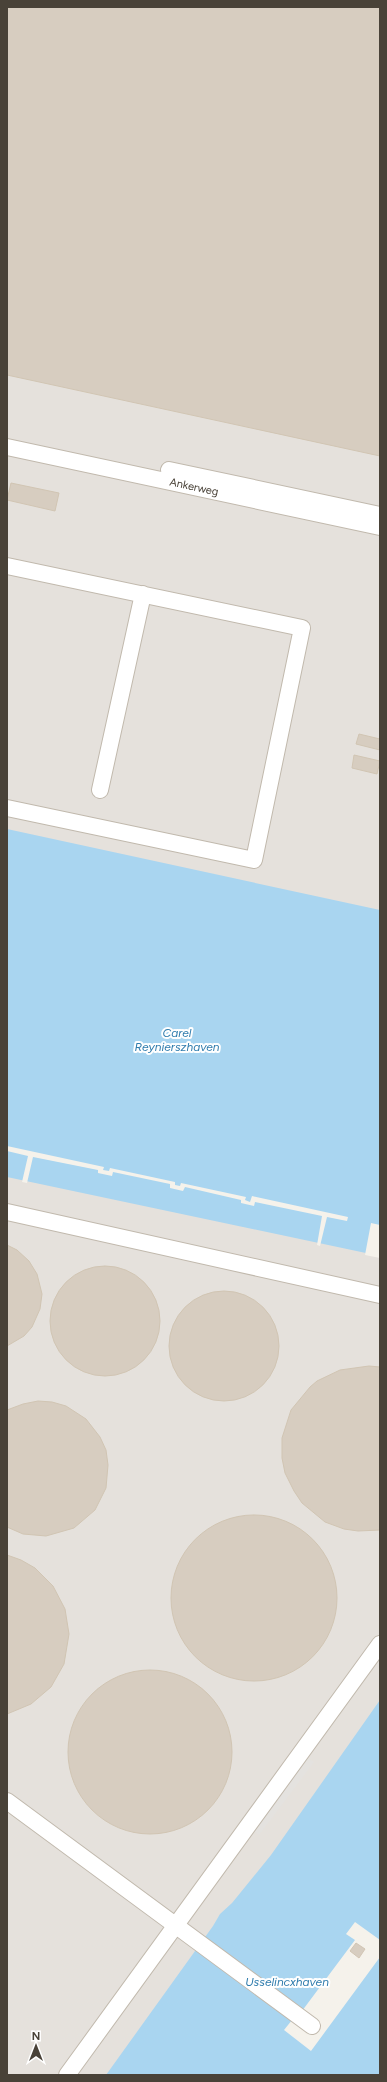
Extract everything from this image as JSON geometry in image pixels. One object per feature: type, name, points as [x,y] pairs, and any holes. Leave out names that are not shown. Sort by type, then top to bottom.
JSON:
[{"type":"lane","name":"Ankerweg","points":[[7,436],[380,515]]},
{"type":"lane","name":"Ankerweg","points":[[7,447],[380,527]]},
{"type":"lane","points":[[7,566],[302,628],[254,860],[7,808]]},
{"type":"lane","points":[[100,790],[143,594]]},
{"type":"lane","points":[[7,1212],[380,1295]]},
{"type":"lane","points":[[67,2075],[380,1644]]},
{"type":"lane","points":[[7,1801],[312,2026]]},
{"type":"shaded area","points":[[7,7],[380,7],[380,2075],[7,2075]]},
{"type":"shaded area","points":[[307,1758],[314,1762],[259,1835],[253,1830]]},
{"type":"water","name":"Carel Reynierszhaven","points":[[7,829],[380,910],[380,1256],[7,1177]]},
{"type":"water","name":"Usselincxhaven","points":[[380,1700],[380,2075],[106,2075],[213,1926],[220,1914],[232,1903],[271,1855]]},
{"type":"pier","points":[[7,1146],[104,1167],[103,1170],[109,1171],[110,1168],[175,1182],[175,1185],[180,1186],[181,1183],[246,1197],[245,1200],[250,1202],[252,1196],[348,1217],[347,1221],[327,1217],[320,1246],[317,1245],[322,1216],[255,1202],[254,1206],[241,1203],[241,1200],[185,1187],[183,1191],[170,1188],[170,1184],[113,1172],[112,1176],[98,1173],[98,1170],[33,1157],[27,1183],[22,1182],[28,1156],[7,1151]]},
{"type":"pier","points":[[371,1223],[380,1225],[380,1258],[365,1255]]},
{"type":"pier","points":[[355,1922],[380,1940],[380,1957],[311,2051],[284,2030],[302,2011],[355,1940],[346,1934]]},
{"type":"building","points":[[7,7],[380,7],[380,456],[7,375]]},
{"type":"building","points":[[11,483],[59,493],[55,511],[7,500]]},
{"type":"building","points":[[359,734],[380,739],[380,750],[356,744]]},
{"type":"building","points":[[354,755],[380,761],[377,774],[352,768]]},
{"type":"building","points":[[7,1245],[17,1250],[29,1261],[37,1274],[42,1294],[40,1309],[32,1327],[24,1336],[7,1346]]},
{"type":"building","points":[[105,1266],[116,1267],[126,1271],[144,1282],[155,1300],[159,1310],[159,1332],[155,1342],[144,1360],[126,1371],[116,1375],[105,1376],[94,1375],[84,1371],[66,1360],[55,1342],[51,1332],[50,1321],[51,1310],[55,1300],[66,1282],[84,1271],[94,1267]]},
{"type":"building","points":[[224,1291],[245,1295],[263,1307],[275,1325],[279,1346],[275,1367],[263,1385],[245,1397],[224,1401],[203,1397],[185,1385],[173,1367],[169,1346],[173,1325],[185,1307],[203,1295]]},
{"type":"building","points":[[369,1366],[380,1367],[380,1530],[358,1531],[344,1529],[325,1522],[302,1503],[285,1473],[282,1458],[282,1438],[291,1410],[310,1387],[317,1381],[340,1370]]},
{"type":"building","points":[[38,1401],[52,1402],[66,1406],[86,1419],[100,1437],[106,1450],[108,1465],[106,1488],[95,1510],[74,1528],[46,1536],[23,1534],[7,1527],[7,1410],[23,1404]]},
{"type":"building","points":[[254,1515],[278,1519],[293,1525],[306,1534],[318,1546],[327,1559],[333,1574],[337,1598],[333,1622],[327,1637],[318,1650],[306,1662],[293,1671],[278,1677],[254,1681],[230,1677],[215,1671],[202,1662],[190,1650],[181,1637],[175,1622],[171,1598],[175,1574],[181,1559],[190,1546],[202,1534],[215,1525],[230,1519]]},
{"type":"building","points":[[7,1555],[21,1560],[35,1568],[53,1586],[65,1609],[69,1634],[64,1664],[51,1687],[31,1704],[7,1714]]},
{"type":"building","points":[[158,1670],[174,1673],[189,1679],[202,1688],[214,1700],[223,1713],[229,1728],[232,1752],[231,1768],[223,1791],[214,1804],[202,1816],[189,1825],[174,1831],[158,1834],[142,1834],[126,1831],[104,1821],[81,1798],[74,1784],[69,1768],[68,1744],[71,1728],[81,1706],[104,1683],[118,1676],[134,1671]]},
{"type":"building","points":[[356,1943],[365,1949],[359,1958],[350,1951]]}]
